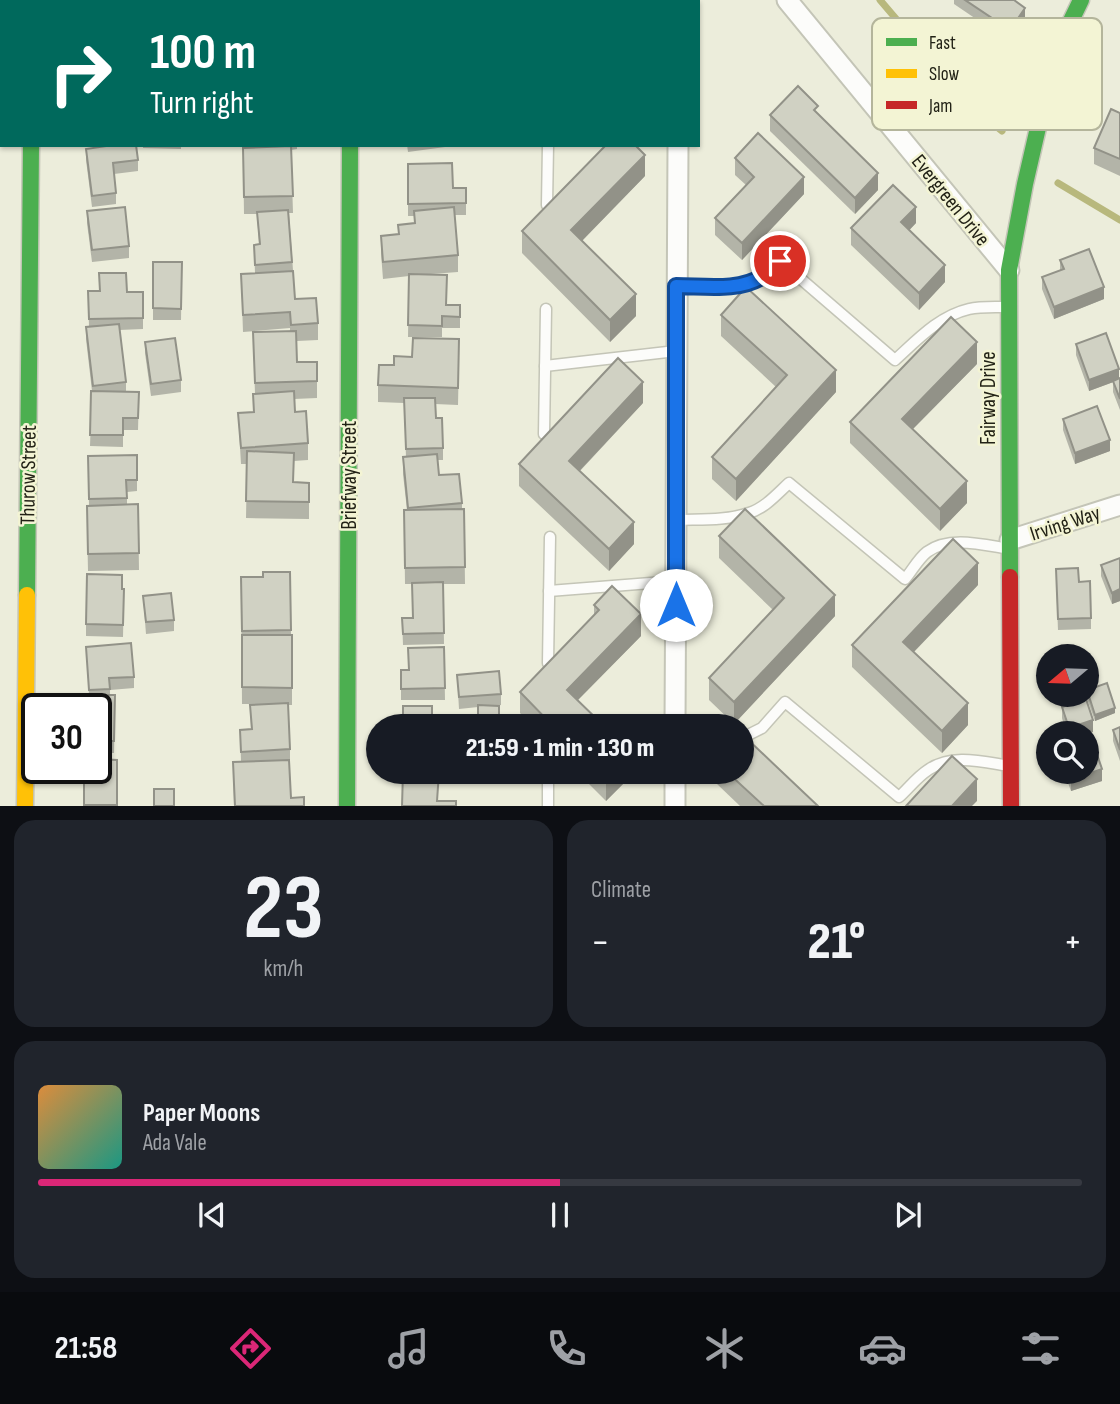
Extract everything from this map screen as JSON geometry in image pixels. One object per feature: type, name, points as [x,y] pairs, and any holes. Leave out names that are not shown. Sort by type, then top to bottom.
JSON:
[{"type":"street","name":"Evergreen Drive","points":[[787,0],[872,103]]},
{"type":"street","name":"Fairway Drive","points":[[1072,18],[1081,0]]},
{"type":"street","name":"Evergreen Drive","points":[[894,130],[1009,270]]},
{"type":"street","name":"Fairway Drive","points":[[1011,806],[1009,270],[1038,130]]},
{"type":"street","name":"Thurow Street","points":[[25,806],[31,147]]},
{"type":"street","name":"Briefway Street","points":[[347,806],[350,147]]},
{"type":"street","points":[[675,714],[678,147]]},
{"type":"street","name":"Irving Way","points":[[1010,544],[1120,505]]},
{"type":"street","points":[[675,784],[675,806]]},
{"type":"lane","points":[[547,205],[548,147]]},
{"type":"lane","points":[[676,286],[724,287],[747,283],[763,276],[780,261],[895,360],[950,314],[971,308],[1009,307]]},
{"type":"lane","points":[[544,435],[546,309]]},
{"type":"lane","points":[[545,366],[676,351]]},
{"type":"lane","points":[[676,520],[720,518],[749,513],[765,505],[789,483],[905,579],[926,553],[940,545],[1010,544]]},
{"type":"lane","points":[[548,663],[550,537]]},
{"type":"lane","points":[[549,591],[676,581]]},
{"type":"lane","points":[[754,732],[762,728],[785,702],[900,797],[928,770],[947,761],[970,760],[1010,766]]},
{"type":"lane","points":[[548,784],[548,806]]},
{"type":"building","points":[[965,0],[1014,0],[1025,8],[1018,18],[992,18]]},
{"type":"building","points":[[798,86],[818,106],[814,110],[878,173],[855,198],[770,115]]},
{"type":"building","points":[[1111,109],[1120,113],[1120,159],[1094,148]]},
{"type":"building","points":[[758,133],[804,177],[742,243],[715,218],[754,177],[735,158]]},
{"type":"building","points":[[136,147],[138,160],[113,163],[116,193],[92,196],[86,149]]},
{"type":"building","points":[[291,147],[293,196],[244,197],[243,148]]},
{"type":"building","points":[[604,147],[637,147],[645,155],[571,230],[636,294],[610,320],[522,231]]},
{"type":"building","points":[[452,163],[453,188],[466,188],[466,203],[408,204],[408,164]]},
{"type":"building","points":[[893,185],[916,207],[901,222],[945,265],[919,293],[851,228]]},
{"type":"building","points":[[125,207],[129,246],[92,250],[87,211]]},
{"type":"building","points":[[454,207],[458,255],[383,262],[381,236],[399,234],[398,225],[415,223],[414,211]]},
{"type":"building","points":[[288,210],[292,262],[255,265],[254,245],[260,244],[257,212]]},
{"type":"building","points":[[1089,249],[1104,287],[1054,307],[1042,277],[1064,269],[1060,260]]},
{"type":"building","points":[[153,262],[182,262],[181,309],[153,308]]},
{"type":"building","points":[[293,271],[295,299],[316,298],[318,323],[291,325],[290,312],[243,315],[241,274]]},
{"type":"building","points":[[99,273],[126,273],[127,292],[143,292],[143,318],[89,319],[88,291],[100,291]]},
{"type":"building","points":[[409,274],[447,275],[446,305],[460,305],[460,317],[442,316],[442,326],[408,325]]},
{"type":"building","points":[[746,287],[836,370],[736,479],[712,457],[787,375],[721,315]]},
{"type":"building","points":[[951,317],[977,342],[902,419],[967,481],[940,509],[850,422]]},
{"type":"building","points":[[119,324],[126,382],[93,386],[86,327]]},
{"type":"building","points":[[296,331],[297,362],[317,362],[317,381],[255,383],[253,332]]},
{"type":"building","points":[[1106,333],[1119,369],[1089,380],[1076,344]]},
{"type":"building","points":[[175,338],[181,380],[151,384],[145,342]]},
{"type":"building","points":[[413,338],[459,339],[458,388],[378,385],[379,365],[394,365],[394,356],[412,357]]},
{"type":"building","points":[[618,358],[643,382],[569,461],[634,522],[609,549],[519,464]]},
{"type":"building","points":[[1120,378],[1120,399],[1113,381]]},
{"type":"building","points":[[91,391],[139,392],[138,418],[123,418],[123,435],[90,435]]},
{"type":"building","points":[[294,391],[295,412],[306,411],[308,443],[241,448],[238,413],[254,412],[253,394]]},
{"type":"building","points":[[404,398],[435,398],[436,418],[442,418],[443,448],[406,449]]},
{"type":"building","points":[[1097,406],[1110,440],[1075,453],[1063,419]]},
{"type":"building","points":[[247,451],[294,453],[293,482],[309,483],[309,502],[246,501]]},
{"type":"building","points":[[437,454],[439,475],[459,474],[462,503],[408,508],[403,457]]},
{"type":"building","points":[[137,455],[137,480],[126,480],[127,498],[89,499],[88,456]]},
{"type":"building","points":[[138,504],[139,553],[88,554],[87,506]]},
{"type":"building","points":[[464,509],[465,567],[405,568],[404,510]]},
{"type":"building","points":[[745,509],[835,595],[734,702],[709,678],[784,598],[719,536]]},
{"type":"building","points":[[953,539],[978,563],[903,642],[968,703],[942,731],[852,645]]},
{"type":"building","points":[[1120,558],[1120,589],[1112,593],[1101,565]]},
{"type":"building","points":[[1078,568],[1079,582],[1090,581],[1091,618],[1058,619],[1056,569]]},
{"type":"building","points":[[263,572],[290,572],[291,630],[242,631],[241,577],[263,577]]},
{"type":"building","points":[[87,574],[122,575],[123,625],[86,624]]},
{"type":"building","points":[[443,582],[444,633],[403,634],[402,618],[413,618],[412,583]]},
{"type":"building","points":[[612,586],[641,614],[567,690],[592,714],[541,714],[520,692],[599,610],[594,605]]},
{"type":"building","points":[[171,593],[174,620],[146,622],[143,596]]},
{"type":"building","points":[[242,635],[292,635],[292,688],[242,687]]},
{"type":"building","points":[[131,643],[134,677],[109,678],[110,689],[89,690],[86,647]]},
{"type":"building","points":[[444,647],[445,688],[401,689],[401,670],[409,670],[408,648]]},
{"type":"building","points":[[499,671],[501,694],[459,697],[457,675]]},
{"type":"building","points":[[1107,683],[1115,708],[1095,715],[1092,707],[1099,707],[1099,686]]},
{"type":"building","points":[[112,695],[115,695],[112,741]]},
{"type":"building","points":[[288,703],[290,749],[241,752],[240,730],[252,729],[250,705]]},
{"type":"building","points":[[478,705],[499,706],[499,714],[478,714]]},
{"type":"building","points":[[403,706],[432,706],[432,714],[403,714]]},
{"type":"building","points":[[1062,707],[1089,707],[1093,720],[1090,721],[1067,721]]},
{"type":"building","points":[[1120,727],[1120,750],[1113,730]]},
{"type":"building","points":[[754,745],[818,806],[764,806],[740,784],[754,784]]},
{"type":"building","points":[[952,756],[977,779],[952,806],[906,806]]},
{"type":"building","points":[[112,760],[117,760],[117,805],[84,805],[84,784],[112,784]]},
{"type":"building","points":[[289,760],[291,798],[304,797],[304,806],[235,806],[233,762]]},
{"type":"building","points":[[403,784],[438,784],[437,801],[456,801],[456,806],[402,806]]},
{"type":"building","points":[[154,789],[174,789],[174,806],[154,806]]},
{"type":"waterway","points":[[880,0],[895,18]]},
{"type":"waterway","points":[[1058,183],[1120,220]]},
{"type":"traffic: fast","points":[[1072,18],[1081,0]]},
{"type":"traffic: fast","points":[[1010,577],[1009,270],[1037,130]]},
{"type":"traffic: fast","points":[[27,595],[31,147]]},
{"type":"traffic: fast","points":[[347,806],[350,147]]},
{"type":"traffic: slow","points":[[25,806],[27,595]]},
{"type":"traffic: jam","points":[[1010,577],[1011,806]]},
{"type":"route","points":[[676,605],[676,286],[724,287],[747,283],[763,276],[780,261]]}]
